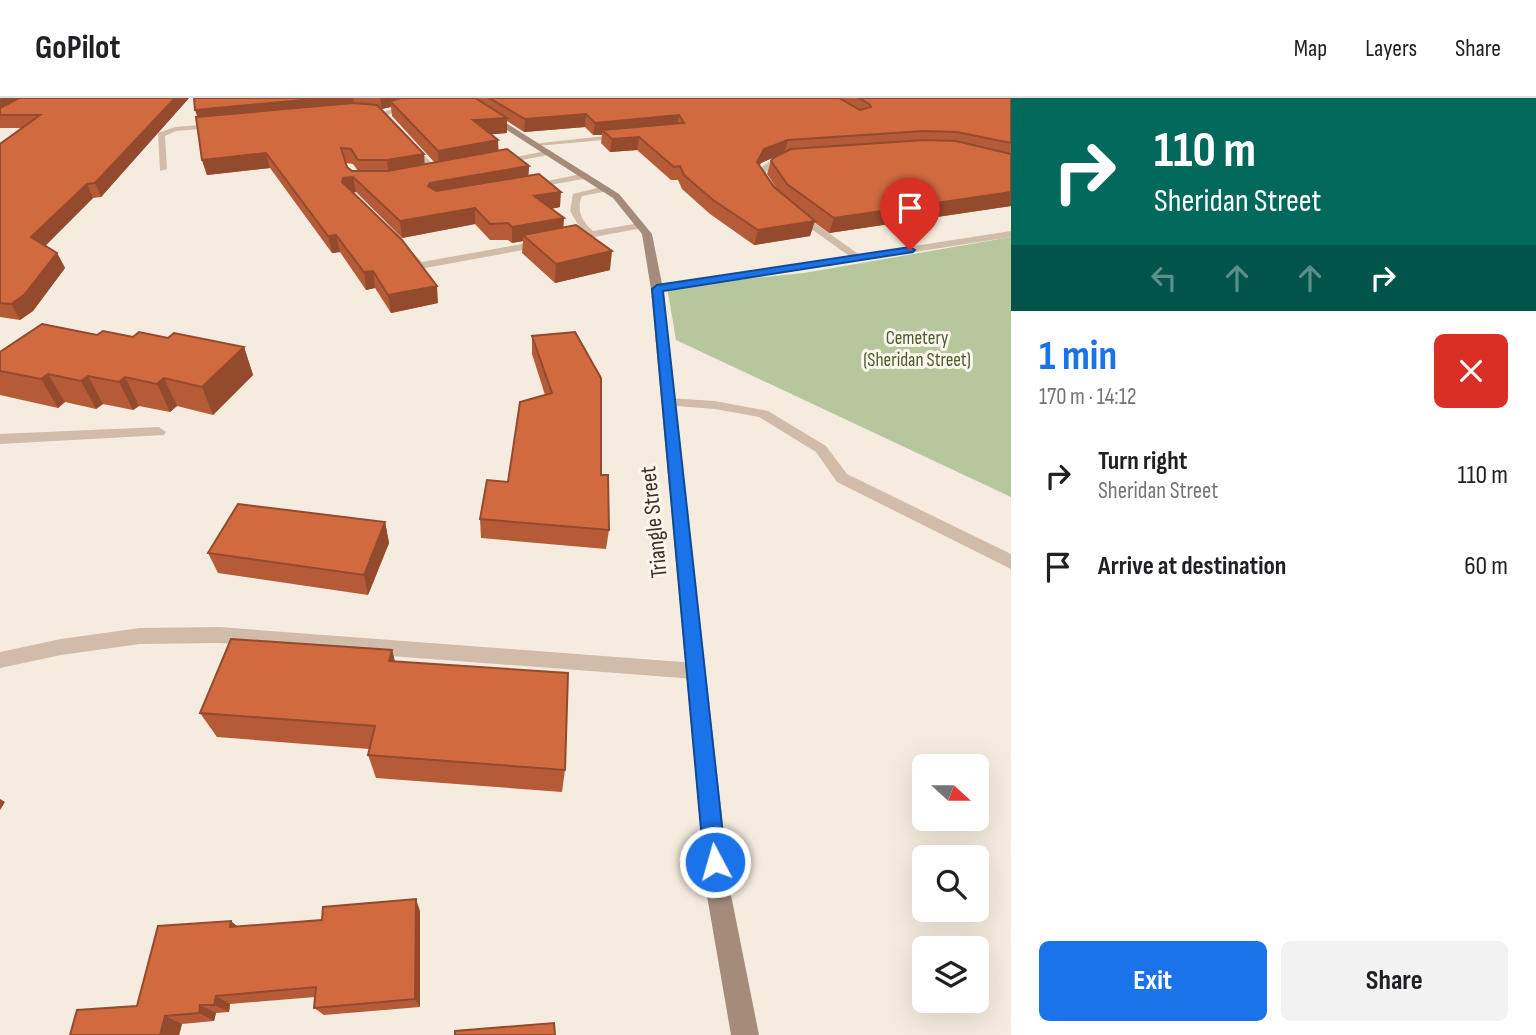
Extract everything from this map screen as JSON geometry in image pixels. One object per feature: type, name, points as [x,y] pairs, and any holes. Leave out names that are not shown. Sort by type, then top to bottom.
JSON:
[{"type":"street","name":"Triangle Street","points":[[458,99],[550,152],[617,196],[647,234],[657,289],[718,890],[745,1035]]},
{"type":"street","points":[[369,113],[382,114],[426,103]]},
{"type":"street","points":[[382,114],[436,173]]},
{"type":"street","points":[[163,169],[161,135],[175,129],[230,124]]},
{"type":"street","points":[[536,144],[639,135]]},
{"type":"street","points":[[486,164],[550,152]]},
{"type":"street","points":[[776,198],[761,182],[760,174],[775,161],[799,157]]},
{"type":"street","points":[[424,175],[461,169]]},
{"type":"street","points":[[518,188],[586,176]]},
{"type":"street","points":[[590,234],[576,219],[573,208],[575,197],[605,188]]},
{"type":"street","points":[[788,208],[859,258]]},
{"type":"street","points":[[400,246],[420,265],[640,226]]},
{"type":"street","points":[[657,289],[1011,234]]},
{"type":"street","points":[[668,402],[715,405],[764,414],[821,449],[842,478],[1011,562]]},
{"type":"street","points":[[0,439],[159,432]]},
{"type":"street","points":[[0,660],[61,647],[140,636],[219,635],[695,671]]},
{"type":"green space","name":"Cemetery (Sheridan Street)","points":[[1011,237],[1011,497],[676,340],[667,287],[804,273]]},
{"type":"building","points":[[19,98],[175,98],[95,183],[87,184],[31,237],[57,253],[24,295],[11,304],[0,303],[0,144],[40,115],[0,115],[0,108]]},
{"type":"building","points":[[194,98],[325,98],[195,110]]},
{"type":"building","points":[[401,98],[475,98],[507,118],[473,120],[498,140],[438,151],[390,101]]},
{"type":"building","points":[[489,98],[839,98],[860,110],[871,107],[859,98],[1011,98],[1011,143],[957,132],[924,131],[788,140],[764,149],[757,162],[774,187],[815,221],[758,230],[713,200],[684,175],[680,166],[674,167],[639,137],[612,139],[602,130],[684,123],[679,115],[595,123],[586,114],[525,119]]},
{"type":"building","points":[[353,103],[377,105],[424,154],[387,160],[358,160],[351,149],[341,148],[347,167],[352,171],[388,171],[507,149],[529,166],[430,183],[428,186],[436,191],[539,174],[561,192],[534,196],[564,218],[512,227],[508,223],[490,224],[475,208],[400,221],[353,177],[343,178],[342,182],[402,240],[437,286],[388,295],[373,271],[364,272],[336,235],[328,236],[266,153],[202,160],[196,117]]},
{"type":"building","points":[[924,140],[956,141],[1011,154],[1011,192],[834,218],[787,184],[771,161],[791,149]]},
{"type":"building","points":[[576,225],[612,251],[556,264],[523,235]]},
{"type":"building","points":[[42,324],[97,335],[103,331],[133,337],[139,332],[168,338],[174,333],[244,347],[202,387],[164,378],[157,384],[125,377],[119,382],[88,376],[81,381],[48,374],[41,379],[0,371],[0,352]]},
{"type":"building","points":[[575,332],[601,378],[601,475],[608,475],[609,530],[480,519],[487,480],[508,482],[520,402],[552,393],[532,336]]},
{"type":"building","points":[[238,504],[385,522],[364,575],[208,553]]},
{"type":"building","points":[[231,639],[392,650],[389,661],[568,673],[565,770],[368,755],[375,726],[200,713]]},
{"type":"building","points":[[416,899],[415,999],[314,1008],[316,987],[216,996],[214,1005],[200,1005],[199,1013],[165,1016],[160,1035],[70,1035],[77,1010],[137,1006],[158,926],[231,921],[230,927],[322,920],[323,907]]},
{"type":"building","points":[[554,1023],[555,1035],[455,1035],[455,1031]]},
{"type":"route","points":[[715,862],[657,289],[910,250]]}]
